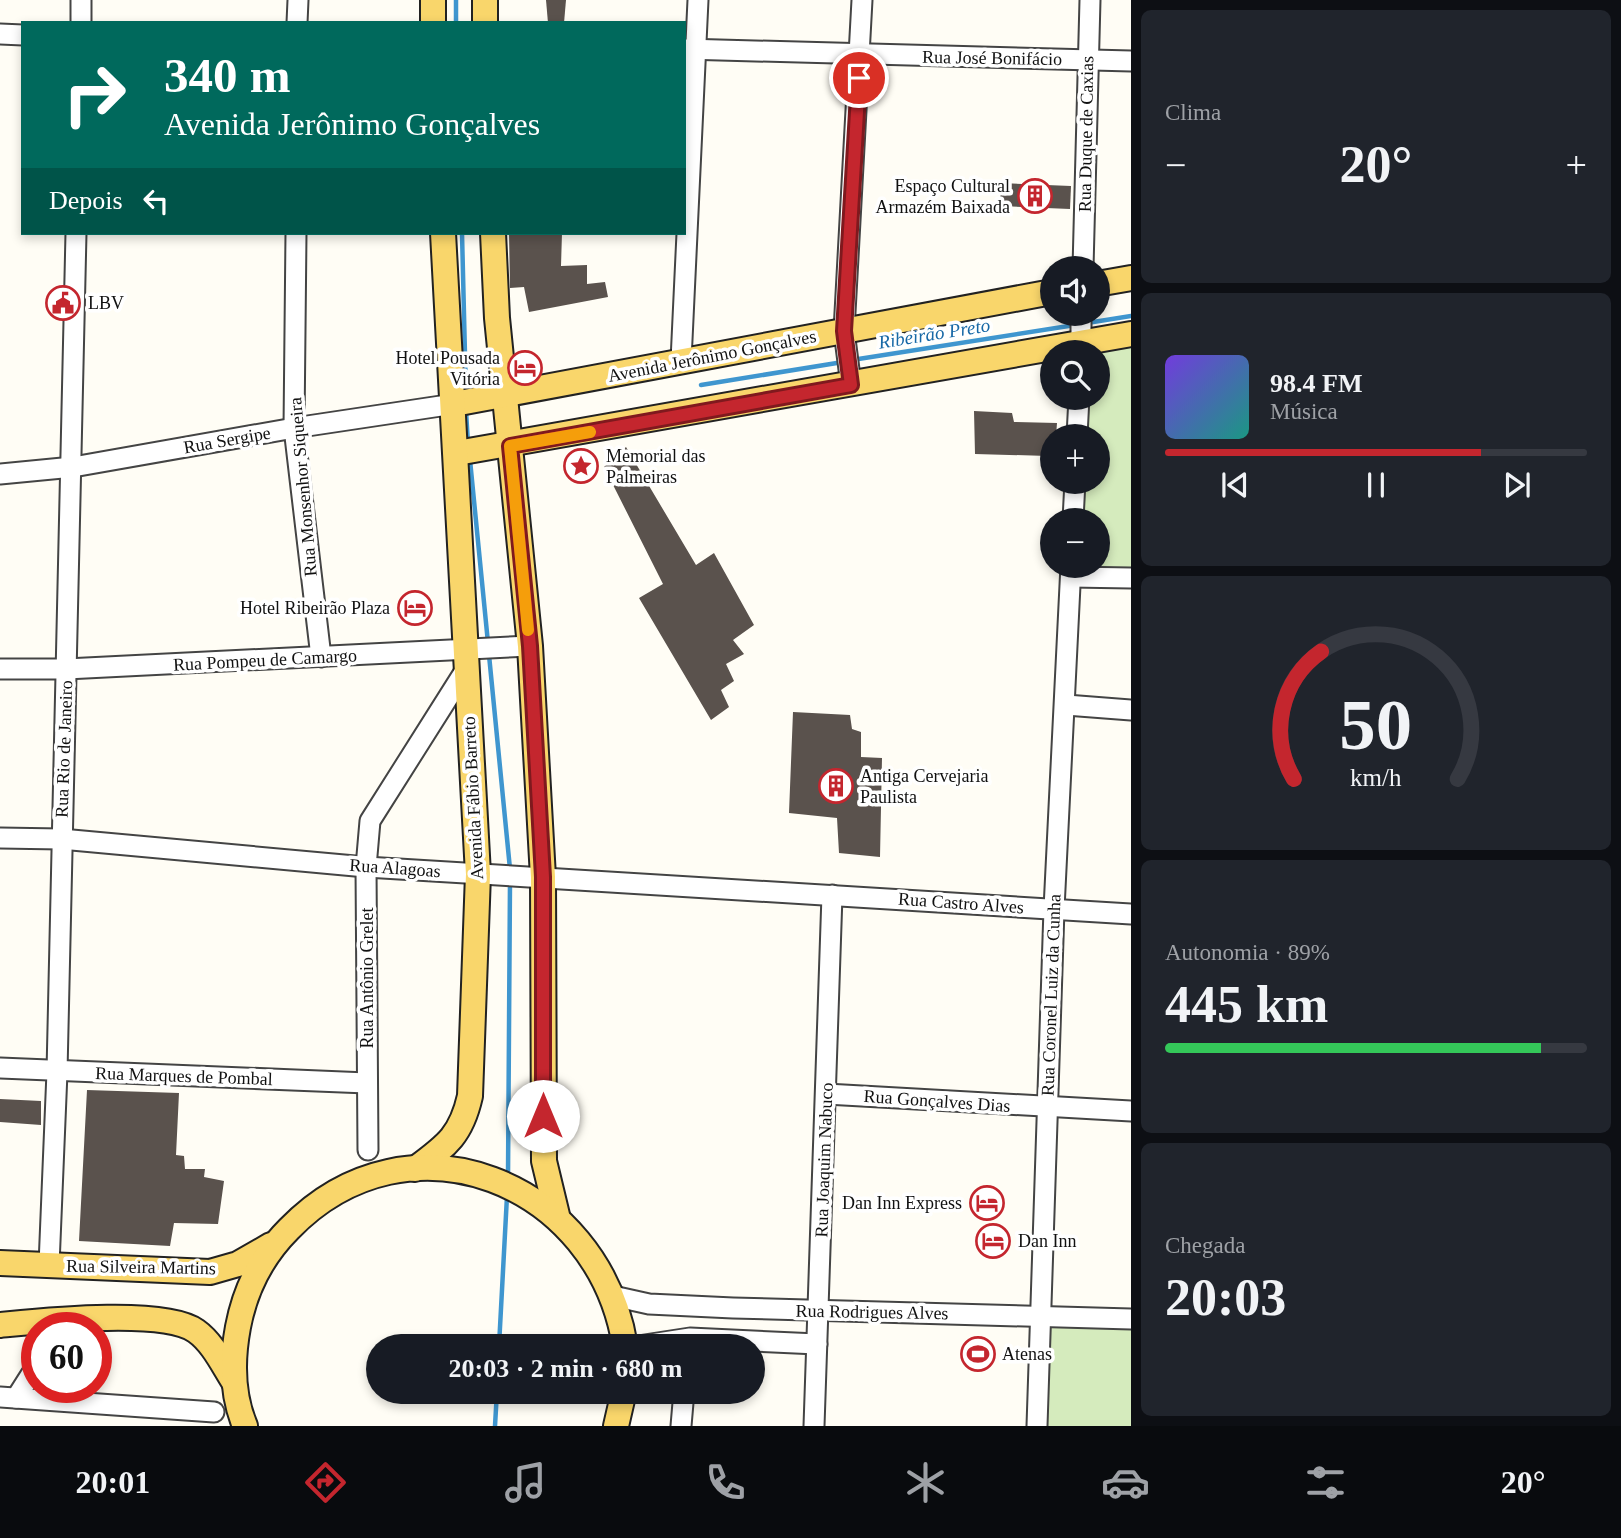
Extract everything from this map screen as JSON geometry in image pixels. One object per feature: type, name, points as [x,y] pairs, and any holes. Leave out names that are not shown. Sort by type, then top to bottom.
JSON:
[{"type":"main road","points":[[433,0],[433,21]]},
{"type":"main road","points":[[485,0],[485,21]]},
{"type":"main road","name":"Avenida Fábio Barreto","points":[[415,1169],[447,1147],[466,1114],[470,1097],[481,874],[462,453],[443,235]]},
{"type":"main road","points":[[493,235],[504,447],[527,646],[544,1161],[557,1215]]},
{"type":"main road","points":[[1110,282],[1131,278]]},
{"type":"main road","name":"Avenida Jerônimo Gonçalves","points":[[459,403],[681,361],[844,337],[1040,295]]},
{"type":"main road","points":[[462,453],[1081,334],[1131,334]]},
{"type":"main road","points":[[245,1426],[234,1383],[234,1345],[241,1309],[255,1275],[275,1243],[303,1214],[337,1191],[375,1176],[415,1169],[449,1169],[482,1176],[533,1198],[557,1215],[590,1252],[613,1296],[622,1334]]},
{"type":"main road","name":"Rua Silveira Martins","points":[[0,1263],[210,1272],[238,1264],[275,1243]]},
{"type":"main road","points":[[112,1322],[174,1320],[206,1339],[234,1383]]},
{"type":"main road","points":[[0,1325],[21,1325]]},
{"type":"main road","points":[[616,1426],[621,1404]]},
{"type":"street","points":[[81,0],[81,21]]},
{"type":"street","points":[[297,21],[298,0]]},
{"type":"street","points":[[686,188],[690,49],[698,0]]},
{"type":"street","points":[[850,379],[844,337],[862,0]]},
{"type":"street","name":"Rua Duque de Caxias","points":[[1083,256],[1090,0]]},
{"type":"street","points":[[0,34],[21,35]]},
{"type":"street","name":"Rua José Bonifácio","points":[[690,49],[1131,61]]},
{"type":"street","name":"Rua Rio de Janeiro","points":[[49,1265],[57,1072],[61,839],[73,467],[76,235]]},
{"type":"street","name":"Rua Monsenhor Siqueira","points":[[296,235],[294,428],[321,657]]},
{"type":"street","points":[[681,361],[685,235]]},
{"type":"street","name":"Rua Sergipe","points":[[0,474],[73,467],[294,428],[459,403]]},
{"type":"street","points":[[1110,576],[1131,578]]},
{"type":"street","name":"Rua Coronel Luiz da Cunha","points":[[1037,1426],[1054,909],[1071,578]]},
{"type":"street","name":"Rua Pompeu de Camargo","points":[[0,669],[66,669],[321,657],[470,655],[527,646]]},
{"type":"street","name":"Rua Antônio Grelet","points":[[368,1150],[366,867],[370,821],[470,655]]},
{"type":"street","points":[[1066,705],[1131,710]]},
{"type":"street","name":"Rua Alagoas","points":[[0,838],[61,839],[366,867],[832,895]]},
{"type":"street","name":"Rua Castro Alves","points":[[832,895],[1131,914]]},
{"type":"street","name":"Rua Joaquim Nabuco","points":[[814,1426],[832,895]]},
{"type":"street","name":"Rua Marques de Pombal","points":[[0,1068],[367,1083]]},
{"type":"street","name":"Rua Gonçalves Dias","points":[[826,1094],[1131,1111]]},
{"type":"street","name":"Rua Rodrigues Alves","points":[[613,1296],[649,1304],[1131,1320]]},
{"type":"street","points":[[789,1341],[791,1310]]},
{"type":"street","name":"Rua Rodrigues Alves","points":[[765,1341],[817,1344]]},
{"type":"street","points":[[8,1397],[21,1383]]},
{"type":"street","points":[[8,1397],[214,1412]]},
{"type":"street","points":[[681,1426],[683,1404]]},
{"type":"green space","points":[[1131,341],[1131,570],[1110,570],[1110,508],[1080,508],[1080,494],[1110,494],[1110,424],[1084,424],[1084,410],[1110,410],[1110,348]]},
{"type":"green space","points":[[1047,1322],[1131,1326],[1131,1426],[1043,1426]]},
{"type":"building","points":[[546,0],[566,0],[564,21],[548,21]]},
{"type":"building","name":"Espaço Cultural Armazém Baixada","points":[[1001,183],[1071,186],[1070,209],[1000,206]]},
{"type":"building","points":[[509,235],[562,235],[561,266],[587,265],[587,284],[605,282],[608,297],[529,312],[524,287],[510,288]]},
{"type":"building","points":[[974,411],[1012,413],[1014,422],[1057,423],[1040,424],[1040,456],[975,454]]},
{"type":"building","points":[[626,447],[696,565],[714,553],[754,625],[733,640],[744,654],[726,664],[734,681],[721,690],[729,707],[711,720],[639,598],[663,584],[604,467]]},
{"type":"building","name":"Antiga Cervejaria Paulista","points":[[793,712],[850,715],[852,729],[861,732],[861,757],[882,758],[880,857],[839,853],[837,818],[789,813]]},
{"type":"building","points":[[87,1090],[179,1093],[176,1155],[184,1156],[185,1169],[205,1169],[204,1177],[224,1181],[218,1224],[174,1223],[170,1246],[79,1241]]},
{"type":"building","points":[[0,1099],[41,1101],[41,1125],[0,1122]]},
{"type":"waterway","points":[[456,0],[456,21]]},
{"type":"waterway","points":[[462,235],[466,395]]},
{"type":"waterway","name":"Ribeirão Preto","points":[[1110,319],[1131,316]]},
{"type":"waterway","name":"Ribeirão Preto","points":[[852,360],[1069,326]]},
{"type":"waterway","name":"Ribeirão Preto","points":[[701,385],[843,362]]},
{"type":"waterway","name":"Ribeirão Preto","points":[[466,411],[468,444]]},
{"type":"waterway","points":[[470,460],[488,643]]},
{"type":"waterway","points":[[489,655],[510,869]]},
{"type":"waterway","points":[[508,1177],[510,881]]},
{"type":"waterway","points":[[500,1334],[507,1196]]},
{"type":"waterway","points":[[495,1426],[496,1404]]},
{"type":"slow traffic","points":[[528,630],[510,446],[590,432]]},
{"type":"place","name":"Espaço Cultural Armazém Baixada","points":[[1035,196]]},
{"type":"place","name":"LBV","points":[[63,303]]},
{"type":"place","name":"Hotel Pousada Vitória","points":[[525,368]]},
{"type":"place","name":"Memorial das Palmeiras","points":[[581,466]]},
{"type":"place","name":"Hotel Ribeirão Plaza","points":[[415,608]]},
{"type":"place","name":"Antiga Cervejaria Paulista","points":[[836,786]]},
{"type":"place","name":"Dan Inn Express","points":[[987,1203]]},
{"type":"place","name":"Dan Inn","points":[[993,1241]]},
{"type":"place","name":"Atenas","points":[[978,1354]]},
{"type":"route","points":[[543,1116],[543,877],[530,646],[510,446],[851,385],[844,331],[859,78]]}]
